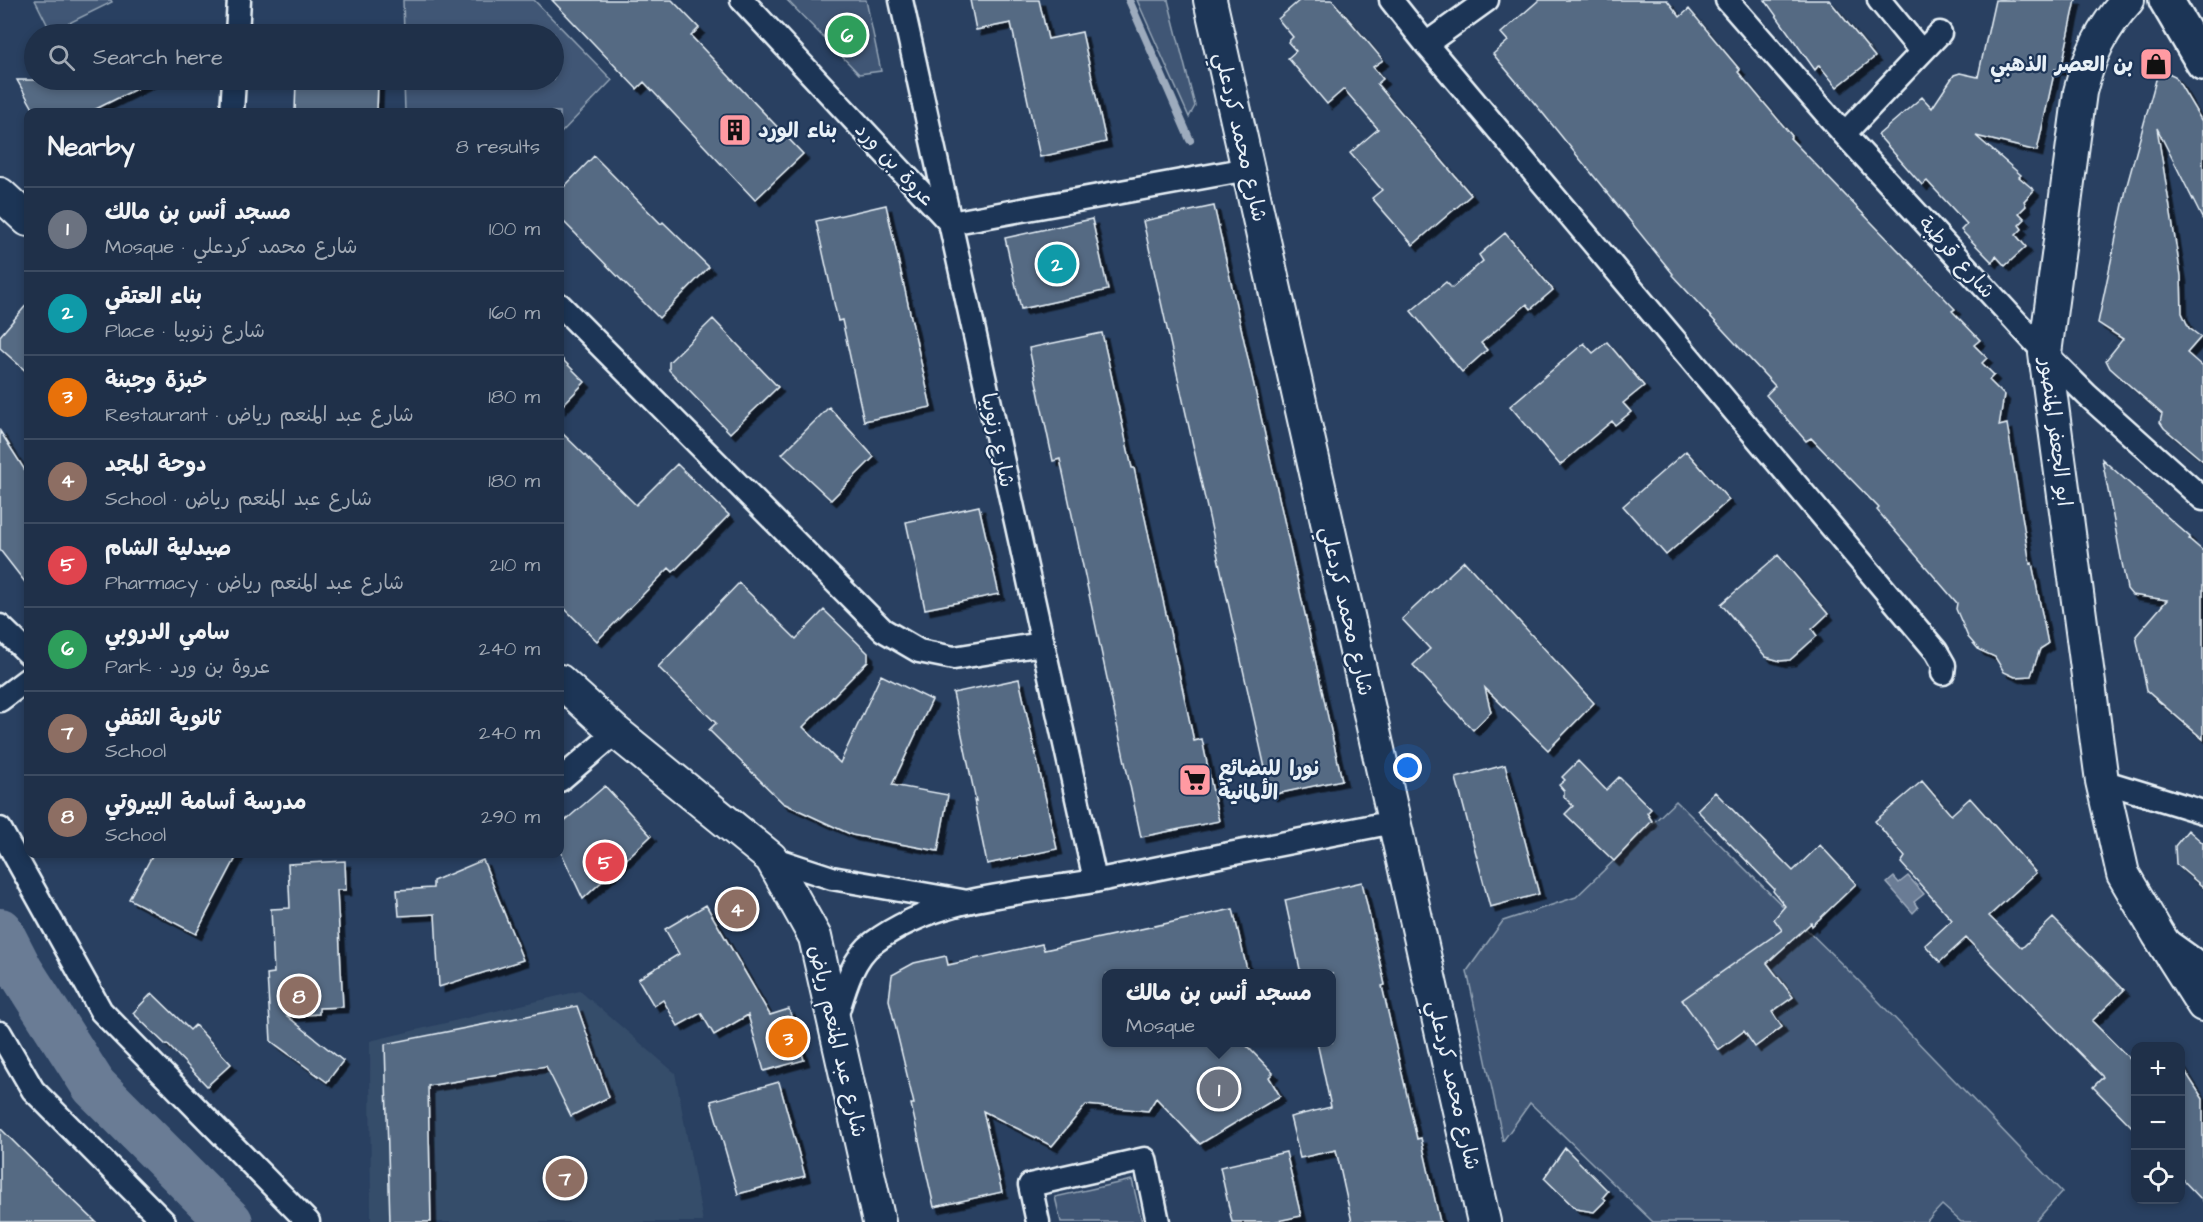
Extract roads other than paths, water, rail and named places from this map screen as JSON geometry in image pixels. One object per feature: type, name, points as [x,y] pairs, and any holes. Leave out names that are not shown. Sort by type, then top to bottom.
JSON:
[{"type":"main road","name":"شارع محمد كردعلي","points":[[1210,0],[1484,1222]]},
{"type":"main road","name":"ابو الجعفر المنصور","points":[[2128,0],[2103,31],[2093,50],[2083,81],[2045,354],[2102,781],[2123,874],[2203,1005]]},
{"type":"main road","points":[[2166,0],[2203,63]]},
{"type":"main road","points":[[0,194],[24,216]]},
{"type":"main road","name":"شارع عبد المنعم رياض","points":[[564,685],[616,732],[771,858],[814,937],[879,1222]]},
{"type":"street","points":[[238,24],[239,0]]},
{"type":"street","name":"عروة بن ورد","points":[[742,0],[950,223]]},
{"type":"street","name":"شارع زنوبيا","points":[[901,0],[1095,880]]},
{"type":"street","points":[[1391,0],[1941,657],[1944,665],[1942,673]]},
{"type":"street","points":[[1426,44],[1487,0]]},
{"type":"street","name":"شارع قرطبة","points":[[1727,0],[1844,134],[2045,354],[2087,395],[2203,499]]},
{"type":"street","points":[[1880,0],[1921,51]]},
{"type":"street","points":[[1844,134],[1940,33]]},
{"type":"street","points":[[232,108],[233,90]]},
{"type":"street","points":[[950,223],[1248,169]]},
{"type":"street","points":[[564,309],[883,630],[919,651],[954,658],[1042,644]]},
{"type":"street","points":[[0,626],[24,649]]},
{"type":"street","points":[[0,700],[24,682]]},
{"type":"street","points":[[564,777],[616,732]]},
{"type":"street","points":[[2102,781],[2203,812]]},
{"type":"street","points":[[834,1022],[849,974],[870,945],[909,921],[964,901],[1095,880],[1394,822]]},
{"type":"street","points":[[0,829],[101,1011],[308,1222]]},
{"type":"street","points":[[771,858],[832,878],[964,901]]},
{"type":"street","points":[[2158,934],[2203,966]]},
{"type":"street","points":[[0,1033],[33,1090],[164,1222]]},
{"type":"street","points":[[1038,1222],[1030,1185],[1145,1159],[1158,1222]]},
{"type":"waterway","points":[[1129,0],[1190,140]]},
{"type":"waterway","points":[[0,931],[20,970],[94,1086],[230,1222]]},
{"type":"place","name":"سامي الدروبي","points":[[847,35]]},
{"type":"place","name":"بن العصر الذهبي","points":[[2156,64]]},
{"type":"place","name":"بناء الورد","points":[[735,130]]},
{"type":"place","name":"بناء العتقي","points":[[1057,264]]},
{"type":"place","name":"نورا للبضائع الألمانية","points":[[1195,780]]},
{"type":"place","name":"صيدلية الشام","points":[[605,862]]},
{"type":"place","name":"دوحة المجد","points":[[737,909]]},
{"type":"place","name":"مدرسة أسامة البيروتي","points":[[299,996]]},
{"type":"place","name":"خبزة وجبنة","points":[[788,1038]]},
{"type":"place","name":"مسجد أنس بن مالك","points":[[1219,1089]]},
{"type":"place","name":"ثانوية الثقفي","points":[[565,1178]]}]
